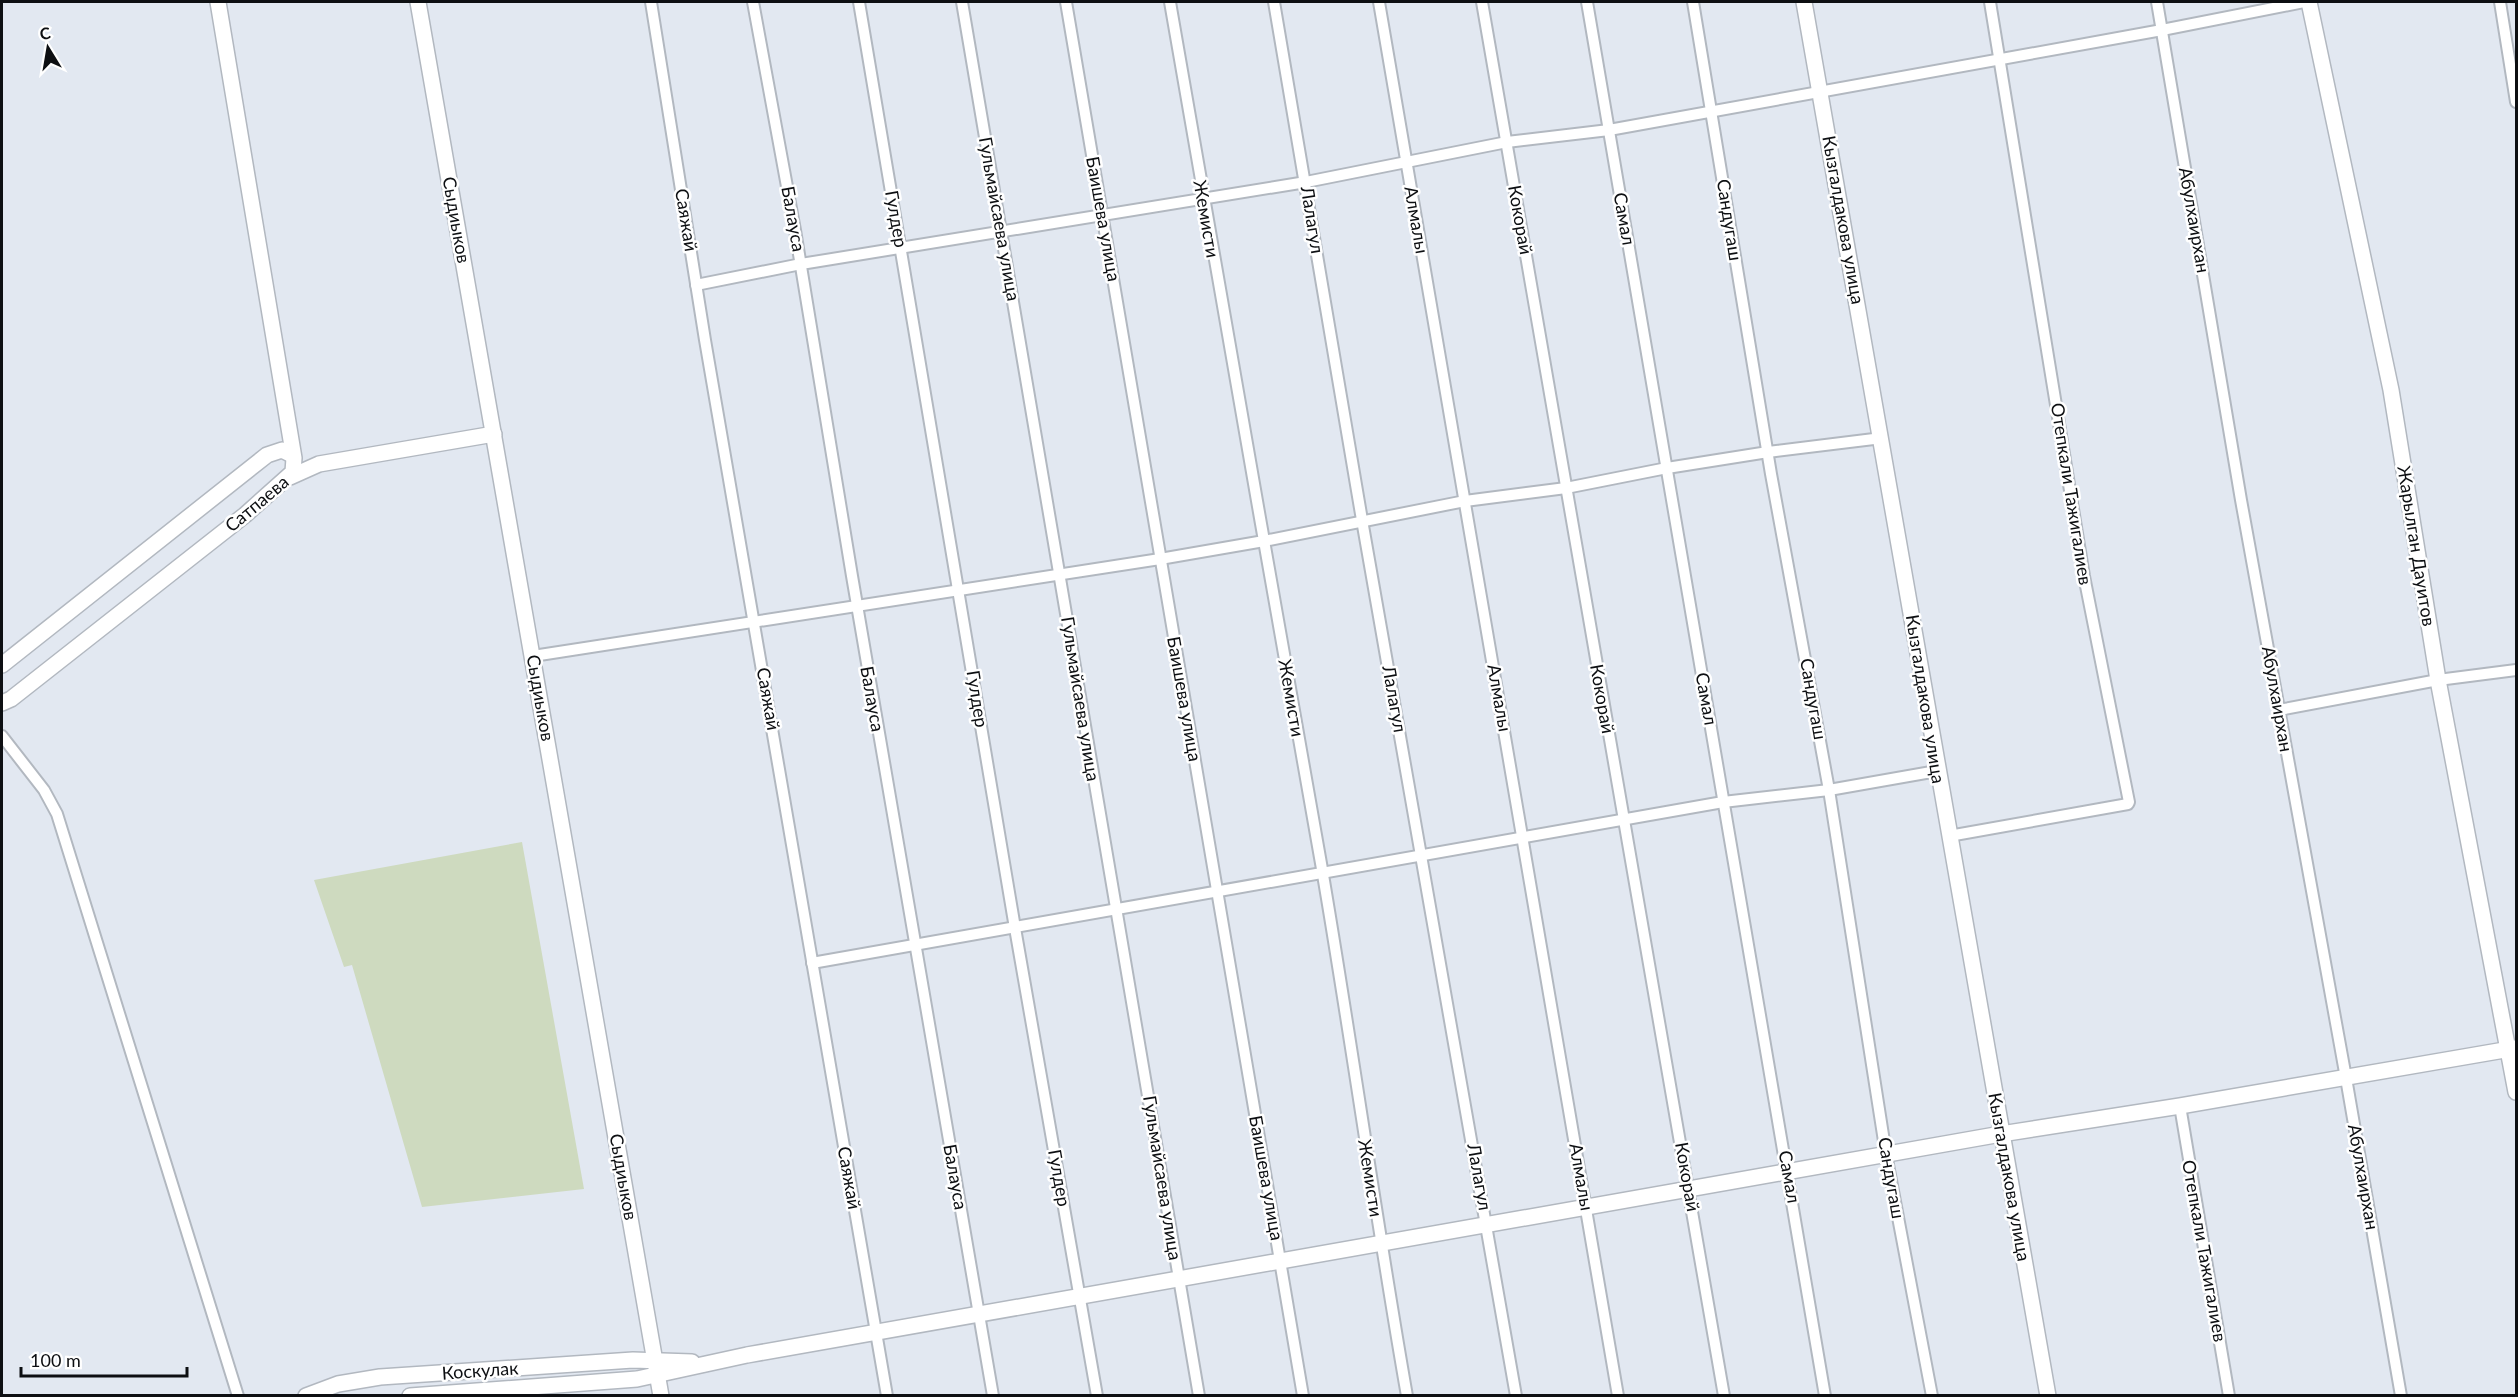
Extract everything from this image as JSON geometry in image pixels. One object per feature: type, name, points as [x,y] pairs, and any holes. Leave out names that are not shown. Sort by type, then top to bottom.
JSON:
[{"type":"street","points":[[218,2],[293,456],[319,464]]},
{"type":"street","name":"Сыдиыков","points":[[418,2],[662,1395]]},
{"type":"street","name":"Саяжай","points":[[651,2],[696,285],[887,1395]]},
{"type":"street","name":"Балауса","points":[[753,2],[801,264],[856,605],[993,1395]]},
{"type":"street","name":"Гулдер","points":[[859,2],[1015,928],[1097,1395]]},
{"type":"street","name":"Гульмайсаева улица","points":[[962,2],[1114,908],[1199,1395]]},
{"type":"street","name":"Баишева улица","points":[[1066,2],[1303,1395]]},
{"type":"street","name":"Жемисти","points":[[1170,2],[1202,199],[1322,871],[1380,1243],[1407,1395]]},
{"type":"street","name":"Лалагул","points":[[1274,2],[1362,520],[1488,1224],[1516,1395]]},
{"type":"street","name":"Алмалы","points":[[1379,2],[1618,1395]]},
{"type":"street","name":"Кокорай","points":[[1482,2],[1622,819],[1724,1395]]},
{"type":"street","name":"Самал","points":[[1587,2],[1825,1395]]},
{"type":"street","name":"Сандугаш","points":[[1693,2],[1768,452],[1829,790],[1886,1154],[1932,1395]]},
{"type":"street","name":"Кызгалдакова улица","points":[[1804,2],[2048,1395]]},
{"type":"street","name":"Отепкали Тажигалиев","points":[[1949,836],[2129,802],[2084,576],[1990,2]]},
{"type":"street","name":"Абулхаирхан","points":[[2157,2],[2239,489],[2346,1077],[2401,1395]]},
{"type":"street","points":[[696,285],[801,264],[1305,182],[1507,142],[1609,130],[2307,2]]},
{"type":"street","name":"Жарылган Дауитов","points":[[2307,2],[2391,390],[2438,680],[2513,1049],[2517,1092]]},
{"type":"street","points":[[2500,2],[2517,102]]},
{"type":"street","points":[[267,455],[286,435],[289,423]]},
{"type":"street","points":[[290,477],[319,464],[494,434]]},
{"type":"street","points":[[533,656],[1160,559],[1465,501],[1566,488],[1667,468],[1768,452],[1882,438]]},
{"type":"street","name":"Сатпаева","points":[[2,665],[267,455],[282,450],[293,456],[293,472],[290,477],[2,704]]},
{"type":"street","points":[[2279,710],[2438,680],[2517,670]]},
{"type":"street","points":[[2,736],[44,790],[57,814],[238,1395]]},
{"type":"street","points":[[812,963],[1622,819],[1723,802],[1829,790],[1937,771]]},
{"type":"street","points":[[734,1357],[2001,1134],[2513,1049]]},
{"type":"street","name":"Отепкали Тажигалиев","points":[[2180,1106],[2229,1395]]},
{"type":"street","name":"Коскулак","points":[[306,1395],[338,1384],[380,1377],[656,1360],[691,1362],[734,1357]]},
{"type":"street","name":"Коскулак","points":[[410,1395],[658,1376],[734,1357]]},
{"type":"green space","points":[[522,842],[584,1189],[422,1207],[352,965],[344,967],[314,880]]}]
